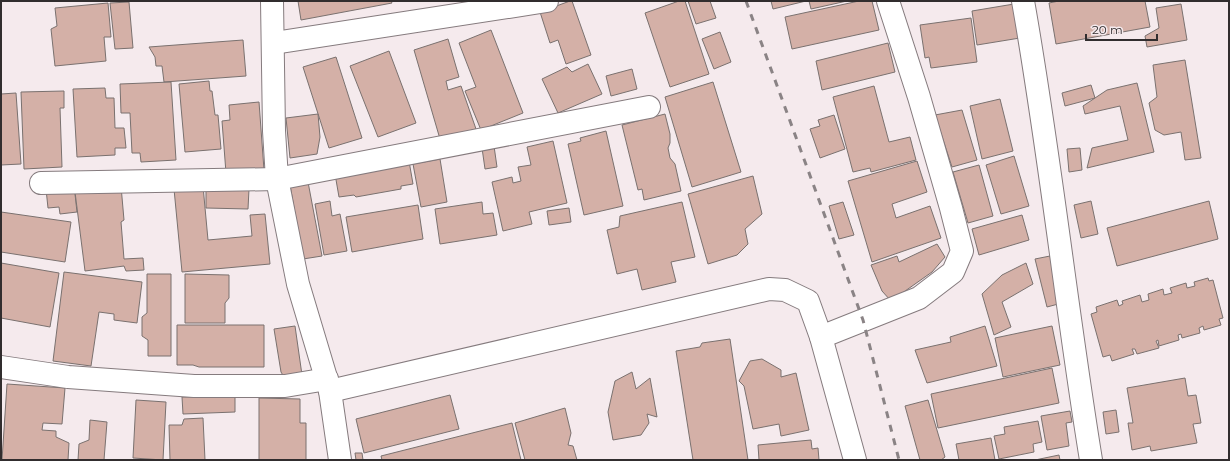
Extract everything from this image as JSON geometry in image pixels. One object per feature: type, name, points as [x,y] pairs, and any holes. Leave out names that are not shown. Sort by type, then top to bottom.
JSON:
[{"type":"street","points":[[272,1],[274,43],[274,130],[277,179],[298,284],[329,385],[340,460]]},
{"type":"street","points":[[274,43],[547,1]]},
{"type":"street","points":[[821,337],[919,298],[953,272],[962,251],[919,97],[888,1]]},
{"type":"street","points":[[1023,1],[1034,66],[1091,460]]},
{"type":"street","points":[[41,183],[277,179],[649,107]]},
{"type":"street","points":[[1,367],[68,377],[194,386],[329,385],[769,289],[785,290],[808,301],[821,337],[856,460]]},
{"type":"building","points":[[298,1],[391,1],[392,3],[301,20]]},
{"type":"building","points":[[572,1],[591,55],[566,64],[558,40],[550,43],[540,12]]},
{"type":"building","points":[[679,1],[685,1],[709,74],[670,87],[645,13]]},
{"type":"building","points":[[688,1],[710,1],[716,18],[696,24]]},
{"type":"building","points":[[771,1],[806,1],[773,9]]},
{"type":"building","points":[[809,1],[847,1],[811,9]]},
{"type":"building","points":[[859,1],[872,1],[879,30],[792,49],[785,17]]},
{"type":"building","points":[[1059,1],[1145,1],[1150,27],[1056,44],[1049,3]]},
{"type":"building","points":[[129,2],[133,48],[115,49],[110,3]]},
{"type":"building","points":[[108,3],[111,37],[104,37],[106,61],[55,66],[51,29],[57,26],[55,8]]},
{"type":"building","points":[[1014,4],[1020,38],[977,45],[972,11]]},
{"type":"building","points":[[1181,4],[1187,40],[1147,47],[1145,36],[1159,28],[1156,8]]},
{"type":"building","points":[[971,18],[977,62],[931,68],[929,57],[925,58],[920,25]]},
{"type":"building","points":[[491,30],[523,113],[481,130],[465,91],[476,87],[459,43]]},
{"type":"building","points":[[720,32],[731,62],[714,69],[702,39]]},
{"type":"building","points":[[448,39],[459,77],[446,81],[448,90],[461,86],[476,129],[440,139],[414,50]]},
{"type":"building","points":[[243,40],[246,76],[164,82],[162,66],[156,66],[155,57],[149,47]]},
{"type":"building","points":[[888,43],[895,72],[822,90],[816,61]]},
{"type":"building","points":[[389,51],[416,123],[378,137],[350,66]]},
{"type":"building","points":[[336,57],[362,138],[329,148],[303,67]]},
{"type":"building","points":[[1185,60],[1201,158],[1185,160],[1181,132],[1164,135],[1155,130],[1149,103],[1157,97],[1153,65]]},
{"type":"building","points":[[588,64],[602,94],[558,113],[542,79],[567,67],[572,72]]},
{"type":"building","points":[[632,69],[637,89],[611,96],[606,76]]},
{"type":"building","points":[[209,81],[210,91],[212,91],[215,115],[218,115],[221,149],[185,152],[179,84]]},
{"type":"building","points":[[171,82],[176,160],[141,162],[140,153],[132,153],[130,113],[121,113],[120,84]]},
{"type":"building","points":[[713,82],[741,172],[692,187],[665,97]]},
{"type":"building","points":[[1137,83],[1154,152],[1087,168],[1092,148],[1128,140],[1120,106],[1085,114],[1083,106],[1107,90]]},
{"type":"building","points":[[1091,85],[1095,98],[1065,106],[1062,93]]},
{"type":"building","points":[[874,86],[889,142],[910,137],[916,160],[871,172],[870,168],[853,172],[833,97]]},
{"type":"building","points":[[105,88],[106,98],[114,98],[115,128],[124,128],[126,148],[115,148],[115,155],[77,157],[73,89]]},
{"type":"building","points":[[64,91],[64,108],[60,108],[62,167],[24,169],[21,92]]},
{"type":"building","points":[[16,93],[21,164],[1,165],[1,94]]},
{"type":"building","points":[[1000,99],[1013,151],[982,159],[970,106]]},
{"type":"building","points":[[259,102],[264,170],[226,173],[222,121],[230,120],[229,105]]},
{"type":"building","points":[[962,110],[977,160],[952,167],[935,115]]},
{"type":"building","points":[[318,114],[320,137],[317,154],[290,158],[286,118]]},
{"type":"building","points":[[665,114],[670,134],[670,143],[668,148],[670,158],[675,164],[681,191],[644,200],[642,189],[638,190],[622,125]]},
{"type":"building","points":[[834,115],[845,149],[820,158],[810,129],[820,126],[818,120]]},
{"type":"building","points":[[606,131],[623,206],[584,215],[568,144],[581,141],[580,138]]},
{"type":"building","points":[[553,141],[567,203],[529,212],[532,224],[503,231],[492,182],[512,177],[513,183],[521,181],[518,167],[531,165],[527,147]]},
{"type":"building","points":[[494,146],[497,167],[485,169],[482,148]]},
{"type":"building","points":[[1080,148],[1082,170],[1069,172],[1067,149]]},
{"type":"building","points":[[1014,156],[1029,206],[1001,214],[986,165]]},
{"type":"building","points":[[440,159],[447,202],[421,207],[413,164]]},
{"type":"building","points":[[409,161],[413,184],[401,186],[401,189],[356,197],[354,195],[339,197],[335,174]]},
{"type":"building","points":[[917,161],[927,192],[892,204],[896,218],[930,206],[941,238],[872,262],[848,181]]},
{"type":"building","points":[[979,165],[993,216],[968,223],[953,172]]},
{"type":"building","points":[[753,176],[762,214],[745,229],[748,244],[737,255],[708,264],[688,194]]},
{"type":"building","points":[[308,182],[322,256],[303,259],[290,185]]},
{"type":"building","points":[[74,185],[77,212],[60,214],[59,207],[48,208],[46,189]]},
{"type":"building","points":[[121,186],[124,220],[121,222],[124,259],[143,258],[144,270],[126,271],[124,266],[85,271],[75,192]]},
{"type":"building","points":[[203,186],[208,240],[252,236],[250,215],[265,214],[270,264],[182,272],[174,189]]},
{"type":"building","points":[[206,188],[249,189],[248,209],[206,208]]},
{"type":"building","points":[[330,201],[332,216],[340,214],[347,251],[324,255],[315,204]]},
{"type":"building","points":[[1091,201],[1098,234],[1081,238],[1074,205]]},
{"type":"building","points":[[1209,201],[1218,239],[1117,266],[1107,228]]},
{"type":"building","points":[[482,202],[483,214],[493,213],[497,235],[440,244],[435,209]]},
{"type":"building","points":[[682,202],[695,257],[671,262],[676,282],[642,290],[637,269],[617,274],[607,230],[619,227],[620,216]]},
{"type":"building","points":[[843,202],[854,235],[839,239],[829,206]]},
{"type":"building","points":[[418,205],[423,239],[352,252],[346,217]]},
{"type":"building","points":[[569,208],[571,222],[549,225],[547,211]]},
{"type":"building","points":[[1,212],[71,222],[65,262],[1,252]]},
{"type":"building","points":[[1022,215],[1029,240],[979,255],[972,229]]},
{"type":"building","points":[[937,244],[945,257],[932,272],[891,301],[882,291],[871,265],[897,256],[899,262]]},
{"type":"building","points":[[1050,256],[1062,303],[1047,307],[1035,259]]},
{"type":"building","points":[[1,263],[59,273],[50,327],[1,318]]},
{"type":"building","points":[[1026,263],[1033,284],[1002,302],[1011,327],[994,335],[982,294],[1002,275]]},
{"type":"building","points":[[64,272],[142,282],[137,323],[114,320],[114,314],[99,312],[91,366],[53,361]]},
{"type":"building","points":[[147,274],[171,274],[171,356],[148,356],[148,340],[142,336],[142,317],[147,313]]},
{"type":"building","points":[[185,274],[229,275],[229,298],[225,303],[225,323],[185,323]]},
{"type":"building","points":[[1208,278],[1209,281],[1213,280],[1223,318],[1219,319],[1221,325],[1204,330],[1203,326],[1199,328],[1200,333],[1182,338],[1181,334],[1178,335],[1179,340],[1159,346],[1158,340],[1156,341],[1159,348],[1137,354],[1135,349],[1132,349],[1134,354],[1112,361],[1110,355],[1103,357],[1091,314],[1097,312],[1096,307],[1117,300],[1119,306],[1123,304],[1122,301],[1140,295],[1142,302],[1149,300],[1148,294],[1163,289],[1164,295],[1172,293],[1170,288],[1186,283],[1187,288],[1195,286],[1194,282]]},
{"type":"building","points":[[177,325],[264,325],[264,367],[199,367],[193,365],[177,365]]},
{"type":"building","points":[[295,326],[302,375],[284,377],[281,372],[274,329]]},
{"type":"building","points":[[985,326],[997,366],[927,383],[915,350],[951,342],[950,337]]},
{"type":"building","points":[[1052,326],[1060,365],[1003,377],[995,338]]},
{"type":"building","points":[[730,339],[748,460],[693,460],[676,351],[700,347],[702,343]]},
{"type":"building","points":[[762,359],[781,370],[781,377],[796,373],[809,430],[781,436],[779,424],[753,429],[744,386],[739,381],[750,361]]},
{"type":"building","points":[[1052,368],[1059,403],[938,428],[931,394]]},
{"type":"building","points":[[632,372],[636,389],[650,378],[657,417],[647,414],[649,423],[641,435],[613,440],[608,412],[615,381]]},
{"type":"building","points":[[1185,378],[1188,396],[1196,395],[1201,423],[1193,424],[1197,443],[1151,451],[1150,446],[1132,450],[1128,423],[1133,423],[1127,388]]},
{"type":"building","points":[[7,384],[65,388],[62,424],[43,423],[42,430],[56,431],[56,437],[69,443],[68,460],[2,460]]},
{"type":"building","points":[[450,395],[459,429],[364,453],[356,419]]},
{"type":"building","points":[[235,396],[235,412],[183,414],[182,397]]},
{"type":"building","points":[[259,398],[300,399],[300,423],[306,423],[306,460],[259,460]]},
{"type":"building","points":[[136,400],[166,402],[163,460],[133,458]]},
{"type":"building","points":[[928,400],[945,457],[941,460],[920,460],[905,406]]},
{"type":"building","points":[[565,408],[571,433],[568,445],[573,446],[577,460],[525,460],[515,423]]},
{"type":"building","points":[[1116,410],[1119,432],[1106,434],[1103,412]]},
{"type":"building","points":[[1070,411],[1072,422],[1066,423],[1069,446],[1047,450],[1041,416]]},
{"type":"building","points":[[203,418],[205,460],[170,460],[169,425],[182,425],[184,419]]},
{"type":"building","points":[[90,420],[107,422],[104,460],[78,460],[79,444],[89,440]]},
{"type":"building","points":[[1038,421],[1042,442],[1033,444],[1034,452],[999,459],[994,436],[1005,434],[1004,427]]},
{"type":"building","points":[[512,423],[521,460],[382,460],[381,456]]},
{"type":"building","points":[[991,438],[995,460],[959,460],[956,444]]},
{"type":"building","points":[[811,440],[812,449],[818,448],[819,460],[759,460],[758,445]]},
{"type":"building","points":[[355,453],[362,453],[363,460],[356,460]]},
{"type":"building","points":[[1059,455],[1060,460],[1035,460]]},
{"type":"railway","points":[[746,1],[863,320],[899,460]]}]
